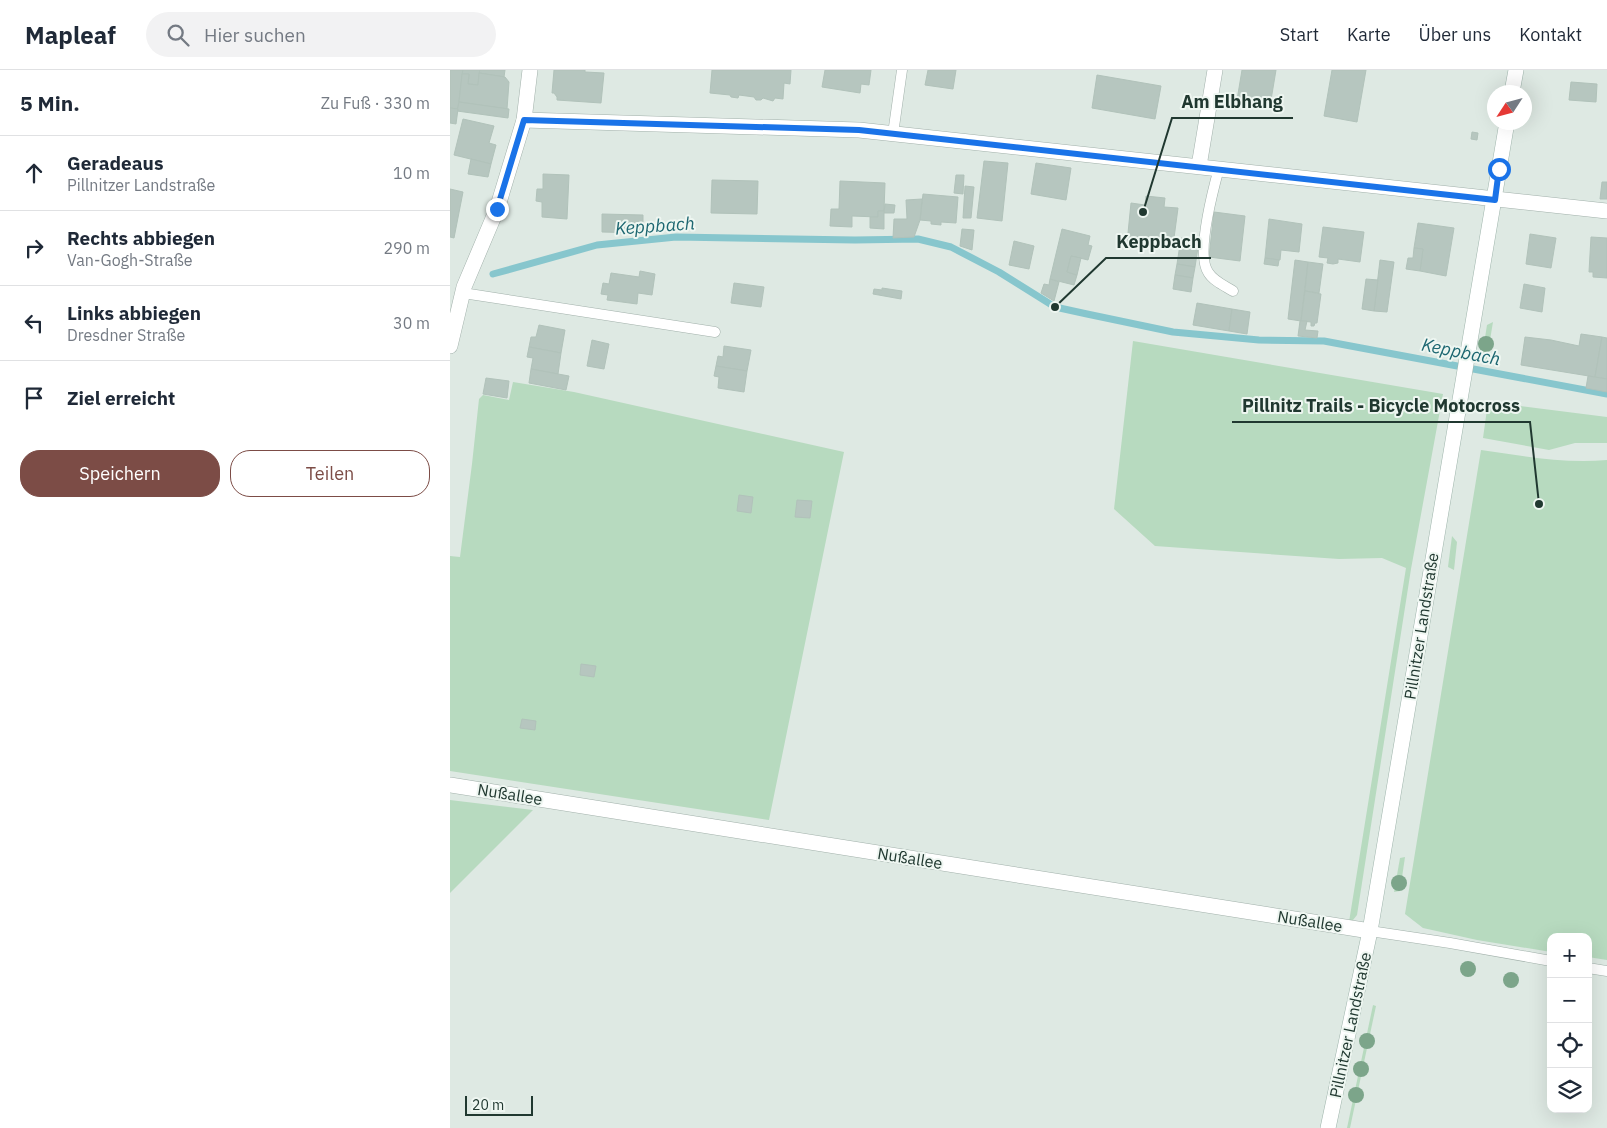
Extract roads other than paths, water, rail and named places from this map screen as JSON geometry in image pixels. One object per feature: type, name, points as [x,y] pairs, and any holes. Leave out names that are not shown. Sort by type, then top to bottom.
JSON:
[{"type":"street","points":[[450,346],[459,288],[497,209],[524,120],[530,70]]},
{"type":"street","points":[[1199,166],[1215,70]]},
{"type":"street","points":[[1513,85],[1516,70]]},
{"type":"street","points":[[524,120],[859,130],[1607,211]]},
{"type":"street","name":"Pillnitzer Landstraße","points":[[1328,1128],[1370,931],[1506,130]]},
{"type":"street","name":"Nußallee","points":[[450,785],[1370,931]]},
{"type":"lane","points":[[893,134],[902,70]]},
{"type":"lane","points":[[1219,168],[1209,212],[1203,259],[1206,270],[1211,277],[1233,291]]},
{"type":"lane","points":[[459,288],[715,332]]},
{"type":"lane","points":[[1370,931],[1547,960]]},
{"type":"lane","points":[[1592,969],[1607,972]]},
{"type":"waterway","name":"Keppbach","points":[[493,274],[597,245],[676,237],[855,240],[918,239],[951,247],[999,272],[1055,307],[1173,332],[1259,340],[1324,341],[1607,394]]},
{"type":"place","name":"Am Elbhang","points":[[1143,212]]},
{"type":"place","name":"Keppbach","points":[[1055,307]]},
{"type":"place","name":"Pillnitz Trails - Bicycle Motocross","points":[[1539,504]]}]
